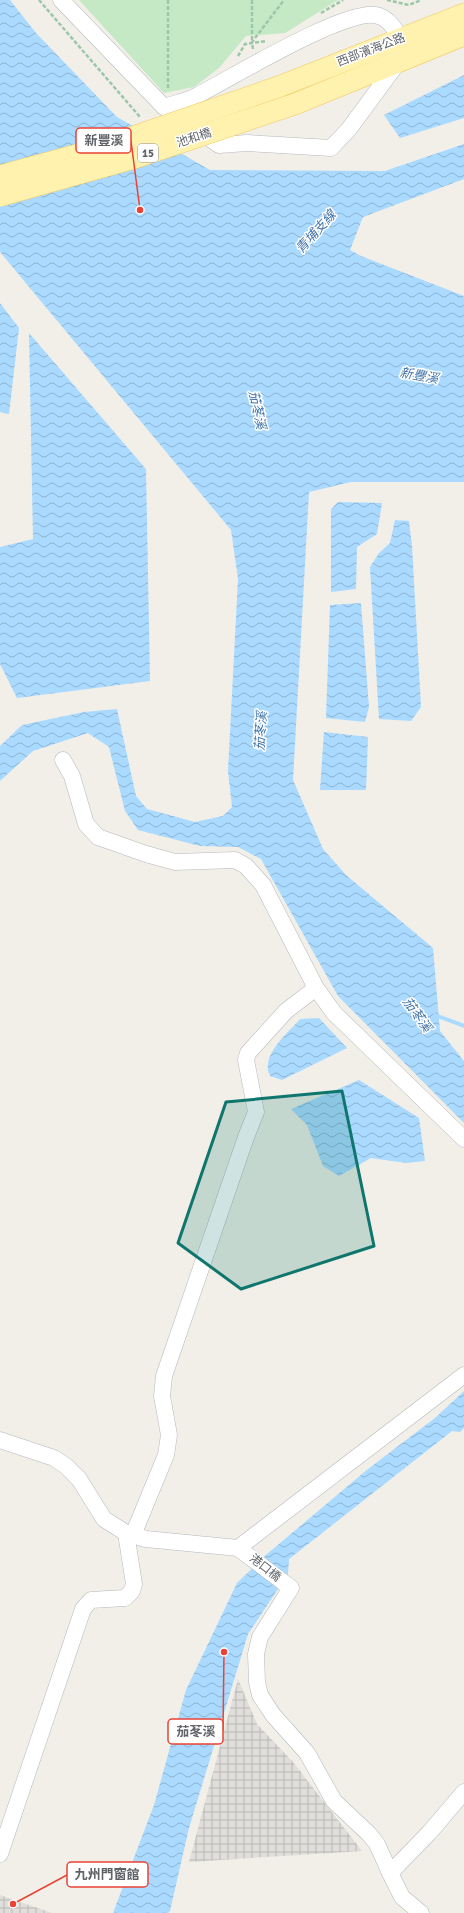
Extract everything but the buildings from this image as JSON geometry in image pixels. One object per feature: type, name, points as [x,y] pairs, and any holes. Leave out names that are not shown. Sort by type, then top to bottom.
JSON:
[{"type":"main road","name":"西部濱海公路","points":[[278,87],[464,14]]},
{"type":"main road","name":"西部濱海公路","points":[[295,104],[464,35]]},
{"type":"main road","name":"池和橋","points":[[0,176],[98,149],[278,87]]},
{"type":"main road","name":"池和橋","points":[[0,196],[131,159],[295,104]]},
{"type":"street","points":[[61,0],[166,103],[198,130],[219,145],[247,143],[331,148],[349,129],[400,61]]},
{"type":"street","points":[[166,103],[196,96],[297,43],[349,19],[375,15],[393,24],[400,39]]},
{"type":"street","points":[[196,96],[198,130]]},
{"type":"street","points":[[63,760],[72,776],[86,824],[98,837],[146,854],[175,862],[235,860],[246,866],[263,885],[316,988],[334,1013],[464,1139]]},
{"type":"street","points":[[0,1854],[83,1609],[91,1600],[125,1598],[132,1591],[134,1584],[129,1534],[166,1455],[169,1435],[162,1396],[164,1376],[246,1137],[256,1112],[246,1060],[248,1053],[286,1011],[316,988]]},
{"type":"street","points":[[0,1440],[54,1458],[66,1466],[79,1479],[104,1518],[129,1534],[146,1538],[238,1548],[464,1375]]},
{"type":"street","name":"港口橋","points":[[238,1548],[291,1588],[260,1637],[256,1654],[257,1682],[260,1695],[273,1715],[307,1753],[334,1801],[369,1834],[377,1844],[390,1873]]},
{"type":"street","points":[[422,1913],[402,1897],[390,1873],[429,1833],[464,1792]]},
{"type":"path","points":[[39,0],[141,118]]},
{"type":"path","points":[[166,103],[168,0]]},
{"type":"path","points":[[252,0],[252,42],[255,65]]},
{"type":"path","points":[[252,42],[284,0]]},
{"type":"path","points":[[316,16],[343,0]]},
{"type":"path","points":[[387,0],[409,5],[421,0]]},
{"type":"path","points":[[235,62],[245,44],[271,40]]},
{"type":"highlighted area","points":[[342,1091],[374,1246],[241,1289],[178,1243],[226,1102]]},
{"type":"shaded area","points":[[238,1679],[257,1724],[293,1762],[362,1851],[189,1862]]},
{"type":"shaded area","points":[[0,1895],[52,1913],[0,1913]]},
{"type":"green space","points":[[79,0],[338,0],[285,33],[246,36],[219,68],[194,87],[164,93]]},
{"type":"water","name":"新豐溪","points":[[0,0],[10,0],[36,33],[117,117],[210,170],[385,171],[464,144],[464,179],[363,217],[350,250],[361,256],[464,296],[464,482],[351,482],[309,492],[293,780],[323,849],[346,875],[433,948],[440,1031],[464,1061],[464,1123],[338,996],[261,859],[238,847],[200,846],[138,830],[125,811],[109,747],[88,733],[33,751],[0,781],[0,746],[22,725],[84,712],[117,709],[136,796],[147,809],[195,822],[223,816],[232,807],[228,771],[238,579],[231,530],[0,252]]},
{"type":"water","points":[[464,75],[464,118],[400,138],[384,115]]},
{"type":"water","points":[[0,303],[19,328],[9,414],[0,412]]},
{"type":"water","points":[[29,333],[146,469],[150,681],[17,698],[0,664],[0,547],[33,539]]},
{"type":"water","points":[[338,502],[382,503],[377,534],[357,547],[356,589],[331,592],[331,509]]},
{"type":"water","points":[[395,520],[409,521],[412,546],[421,707],[411,721],[379,719],[370,567],[379,553],[390,543]]},
{"type":"water","points":[[361,603],[369,707],[365,722],[326,718],[330,605]]},
{"type":"water","points":[[324,732],[368,737],[366,790],[320,790]]},
{"type":"water","points":[[319,1018],[347,1048],[282,1080],[270,1076],[268,1068],[269,1060],[276,1045],[300,1019]]},
{"type":"water","points":[[359,1080],[419,1118],[425,1161],[406,1163],[371,1158],[339,1176],[323,1166],[307,1125],[291,1109]]},
{"type":"water","points":[[464,1391],[464,1428],[460,1432],[452,1431],[289,1559],[288,1574],[248,1634],[189,1828],[170,1911],[168,1913],[113,1913],[154,1805],[186,1690],[237,1583],[267,1554],[368,1469],[435,1418]]},
{"type":"waterway","points":[[435,1015],[464,1026]]},
{"type":"place","name":"新豐溪","points":[[140,210]]},
{"type":"place","name":"茄苳溪","points":[[224,1652]]},
{"type":"place","name":"九州門窗館","points":[[13,1904]]},
{"type":"water label","name":"青埔支線","points":[[316,232]]}]
